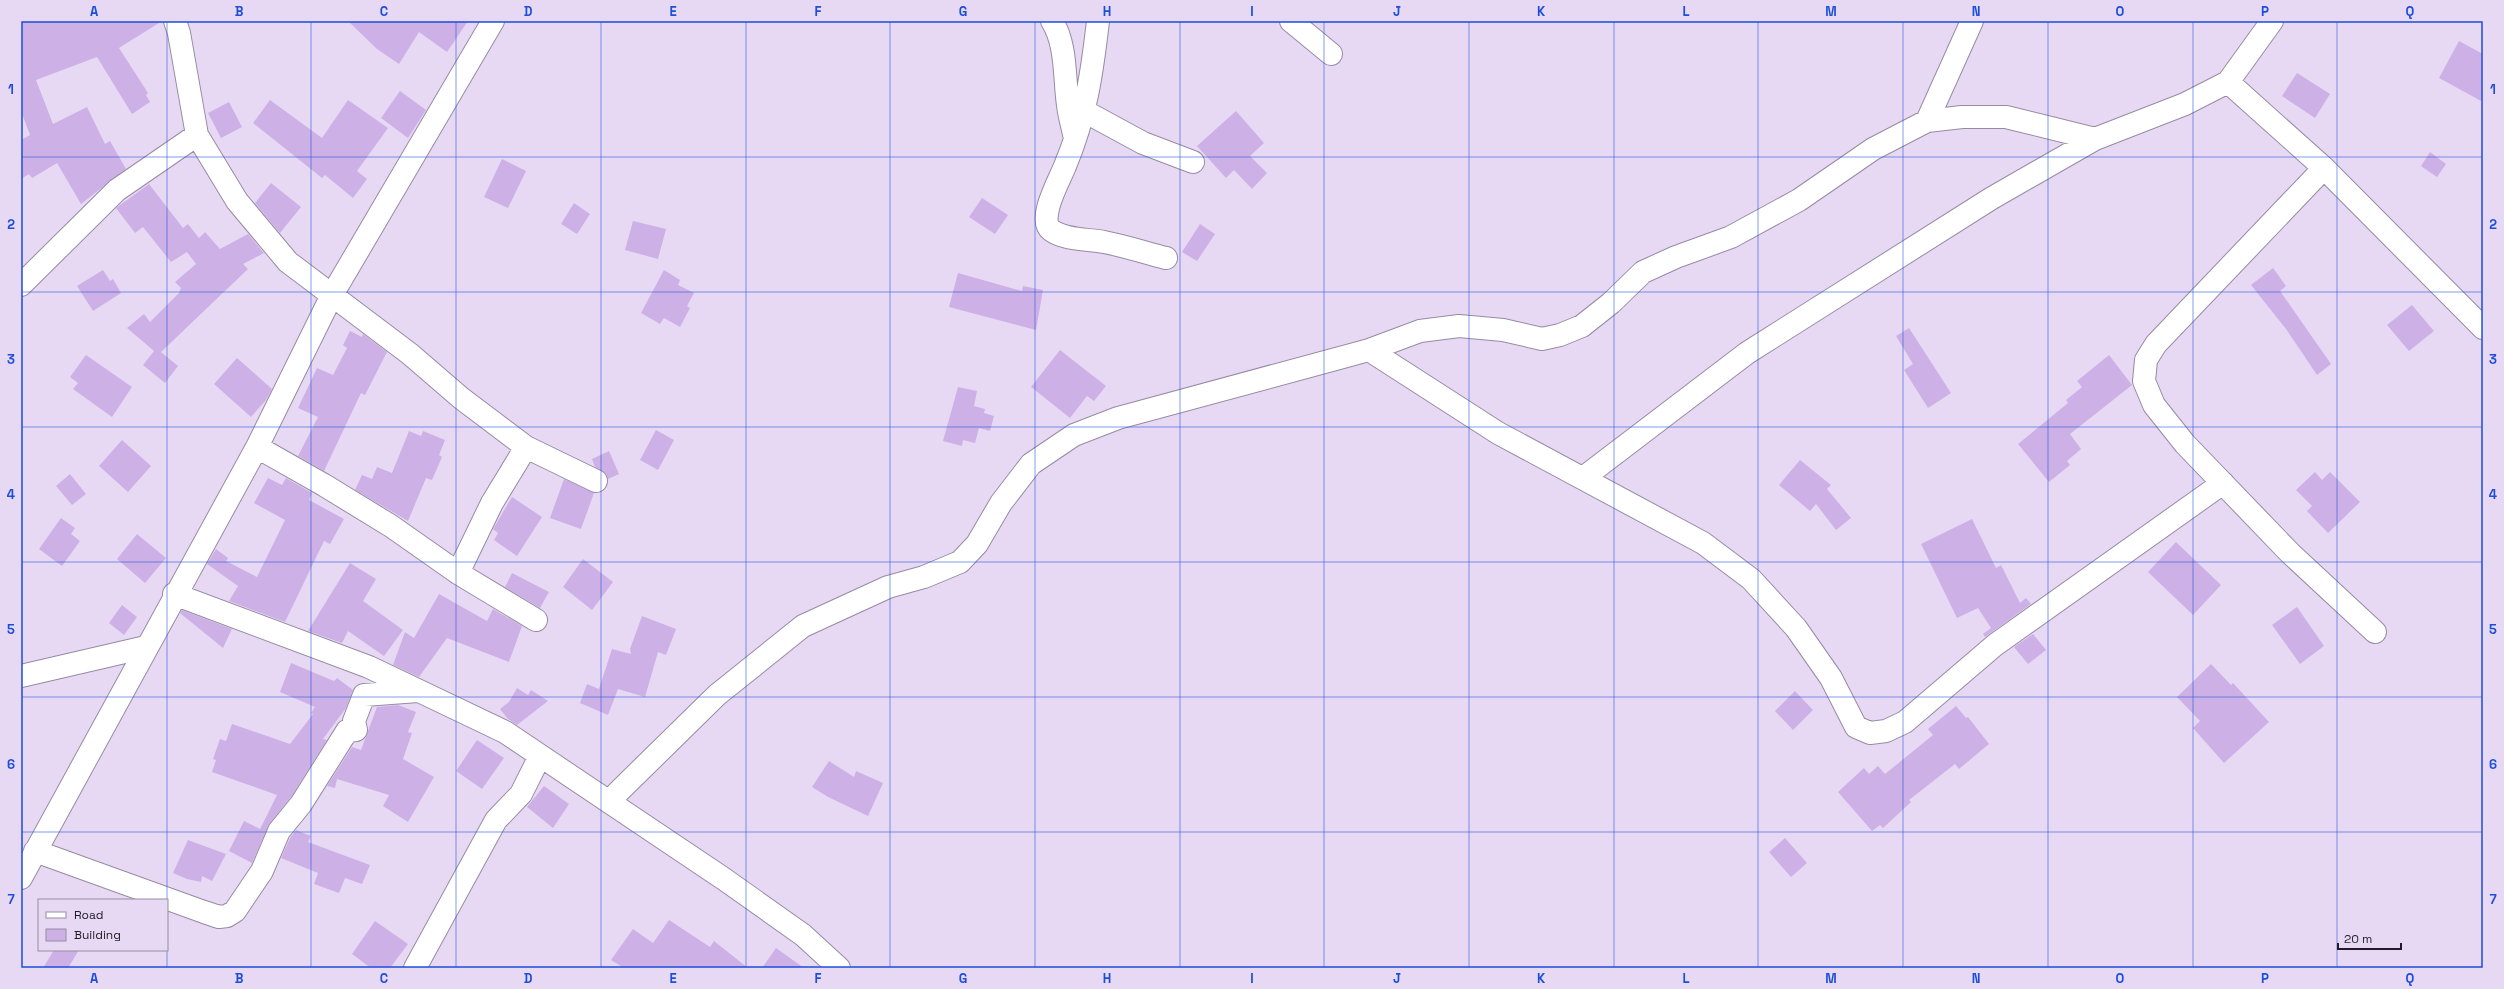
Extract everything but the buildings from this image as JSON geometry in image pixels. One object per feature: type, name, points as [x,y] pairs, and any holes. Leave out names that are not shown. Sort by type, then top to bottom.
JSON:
[{"type":"street","points":[[175,21],[179,33],[197,135],[237,200],[288,262],[410,354],[461,398],[526,447],[596,481]]},
{"type":"street","points":[[154,899],[26,866],[174,594],[257,447],[332,295],[493,21]]},
{"type":"street","points":[[1052,21],[1057,29],[1065,68],[1068,106],[1076,141]]},
{"type":"street","points":[[1098,21],[1092,80],[1084,112],[1076,141],[1047,209],[1045,221],[1050,229],[1059,234],[1106,243],[1166,258]]},
{"type":"street","points":[[1291,21],[1331,54]]},
{"type":"street","points":[[1927,121],[1972,21]]},
{"type":"street","points":[[1584,478],[1747,353],[1992,198],[2095,139],[2185,104],[2228,82],[2272,21]]},
{"type":"street","points":[[2228,82],[2324,168],[2483,328]]},
{"type":"street","points":[[1084,112],[1143,143],[1193,162]]},
{"type":"street","points":[[609,801],[717,695],[803,626],[888,587],[924,577],[960,562],[977,544],[1001,503],[1031,464],[1074,435],[1118,418],[1369,350],[1420,331],[1459,326],[1504,330],[1542,339],[1560,335],[1582,326],[1611,303],[1643,272],[1676,256],[1738,233],[1799,200],[1873,149],[1927,121],[1962,117],[2006,117],[2095,139]]},
{"type":"street","points":[[21,285],[116,190],[197,135]]},
{"type":"street","points":[[2324,168],[2238,260],[2177,320],[2156,344],[2146,360],[2144,381],[2154,404],[2185,444],[2290,553],[2375,632]]},
{"type":"street","points":[[1369,350],[1498,433],[1703,543],[1751,578],[1796,628],[1830,678],[1856,727],[1870,733],[1886,731],[1905,722],[1995,645],[2224,483]]},
{"type":"street","points":[[257,447],[324,485],[391,526],[458,574],[536,620]]},
{"type":"street","points":[[458,574],[492,503],[526,447]]},
{"type":"street","points":[[174,594],[369,667],[505,732],[609,801],[802,935],[839,968]]},
{"type":"street","points":[[21,676],[146,647]]},
{"type":"street","points":[[168,903],[218,917],[227,916],[235,911],[262,871],[279,831],[302,804],[338,749],[342,737],[347,731],[356,730],[354,721],[364,695],[420,691]]},
{"type":"street","points":[[415,968],[496,820],[521,794],[540,756]]}]
